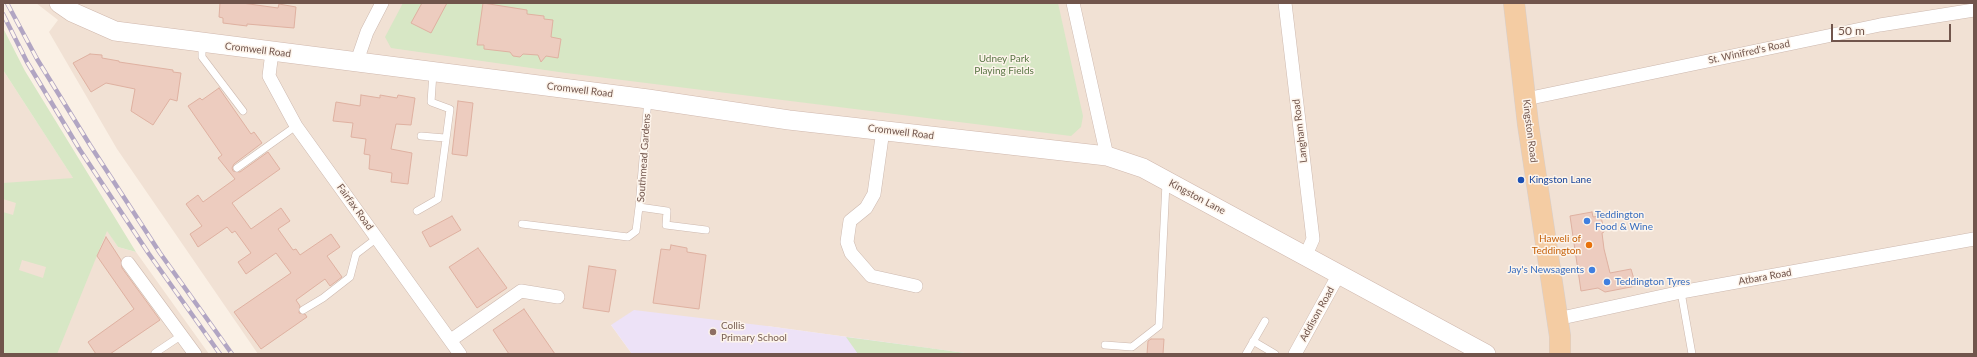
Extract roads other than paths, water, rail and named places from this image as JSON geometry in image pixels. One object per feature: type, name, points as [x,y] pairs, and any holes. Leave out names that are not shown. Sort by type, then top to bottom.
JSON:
[{"type":"main road","name":"Kingston Road","points":[[1514,3],[1526,100],[1560,336],[1560,354]]},
{"type":"main road","name":"Cromwell Road","points":[[69,6],[115,30],[202,43],[648,99],[789,120],[1107,156]]},
{"type":"main road","name":"Kingston Lane","points":[[1107,156],[1143,168],[1481,353]]},
{"type":"street","points":[[357,62],[367,32],[382,3]]},
{"type":"street","points":[[1073,3],[1107,156]]},
{"type":"street","name":"Langham Road","points":[[1285,3],[1313,239],[1305,257]]},
{"type":"street","name":"St. Winifred's Road","points":[[1526,100],[1880,24],[1974,10]]},
{"type":"street","name":"Fairfax Road","points":[[272,52],[269,76],[296,126],[460,354]]},
{"type":"street","points":[[882,130],[874,194],[866,208],[850,221],[847,242],[851,253],[871,276],[916,286]]},
{"type":"street","name":"Atbara Road","points":[[1557,319],[1681,292],[1974,239]]},
{"type":"street","points":[[128,263],[195,354]]},
{"type":"street","name":"Addison Road","points":[[1296,354],[1339,274]]},
{"type":"street","points":[[451,340],[521,291],[558,297]]},
{"type":"lane","points":[[202,43],[202,57],[243,111]]},
{"type":"lane","points":[[417,211],[438,199],[450,109],[431,102],[433,72]]},
{"type":"lane","name":"Southmead Gardens","points":[[648,99],[639,207],[667,211],[666,225],[706,230]]},
{"type":"lane","points":[[237,168],[296,126]]},
{"type":"lane","points":[[421,136],[445,138]]},
{"type":"lane","points":[[1105,345],[1132,346],[1159,326],[1166,181]]},
{"type":"lane","points":[[522,224],[628,237],[636,232],[639,207]]},
{"type":"lane","points":[[303,310],[323,298],[350,277],[356,254],[377,238]]},
{"type":"lane","points":[[1681,292],[1692,354]]},
{"type":"lane","points":[[1246,354],[1264,321]]},
{"type":"lane","points":[[154,353],[182,335]]},
{"type":"lane","points":[[1253,341],[1275,354]]},
{"type":"railway","points":[[7,3],[37,59],[90,145],[160,253],[232,354]]},
{"type":"railway","points":[[3,14],[27,62],[80,150],[149,254],[220,354]]},
{"type":"place","name":"Kingston Lane","points":[[1521,180]]},
{"type":"place","name":"Teddington Food & Wine","points":[[1587,221]]},
{"type":"place","name":"Haweli of Teddington","points":[[1589,245]]},
{"type":"place","name":"Jay's Newsagents","points":[[1592,270]]},
{"type":"place","name":"Teddington Tyres","points":[[1607,282]]},
{"type":"place","name":"Collis Primary School","points":[[713,332]]},
{"type":"park label","name":"Udney Park Playing Fields","points":[[1004,64]]}]
